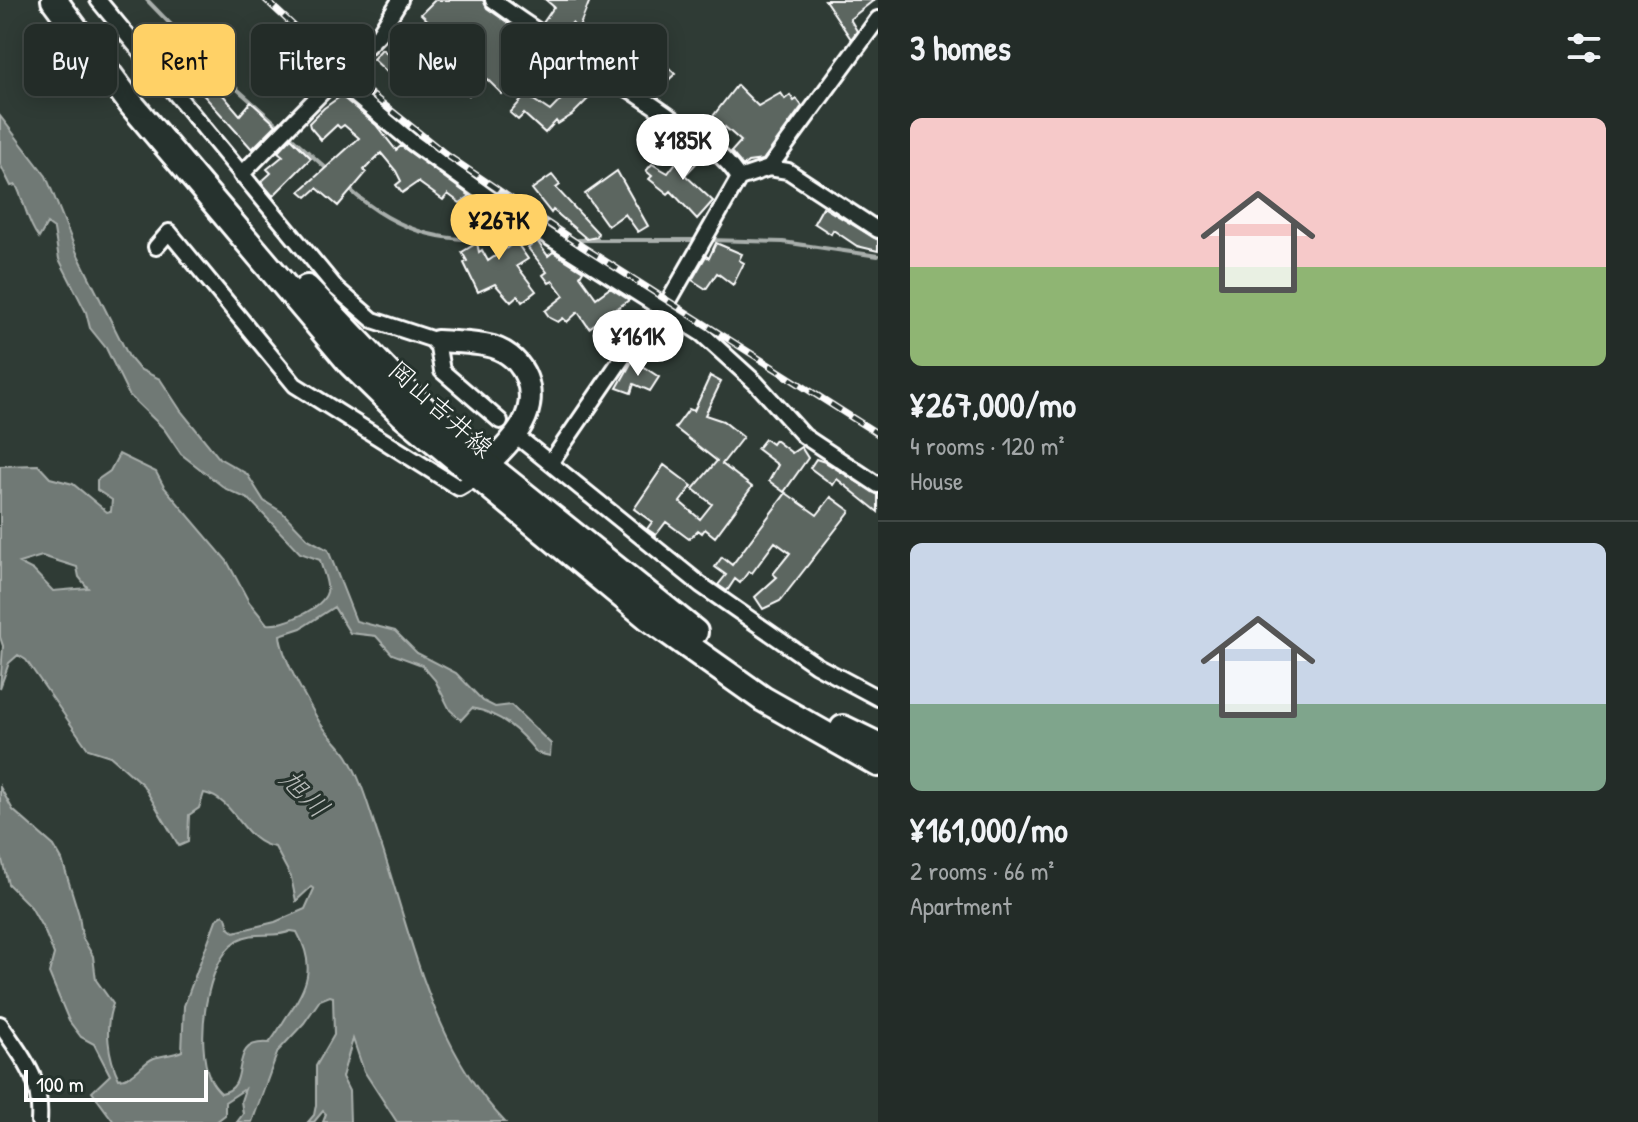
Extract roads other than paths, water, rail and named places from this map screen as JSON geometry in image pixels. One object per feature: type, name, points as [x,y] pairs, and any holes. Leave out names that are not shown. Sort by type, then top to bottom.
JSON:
[{"type":"main road","name":"岡山吉井線","points":[[54,0],[132,105],[351,364],[402,414],[715,648],[819,715],[878,745]]},
{"type":"main road","name":"岡山吉井線","points":[[74,0],[145,94],[320,304],[482,472],[650,619],[786,713],[878,764]]},
{"type":"street","points":[[98,0],[336,288],[373,320],[437,341],[498,349],[513,359],[530,385],[531,399],[525,420],[482,472],[459,488],[295,385],[169,232],[156,247]]},
{"type":"street","points":[[374,39],[400,0]]},
{"type":"street","points":[[493,0],[522,22],[657,106],[731,163],[739,178]]},
{"type":"street","points":[[769,168],[878,19]]},
{"type":"street","points":[[241,175],[319,96]]},
{"type":"street","points":[[356,96],[413,143],[503,208],[702,334],[756,383],[804,436],[878,485]]},
{"type":"street","points":[[551,462],[625,354],[643,340],[664,309],[739,178],[769,168],[788,171],[878,230]]},
{"type":"street","points":[[437,341],[442,371],[500,421]]},
{"type":"street","points":[[524,442],[701,585],[816,665],[878,698]]},
{"type":"street","points":[[0,1024],[35,1076],[40,1098],[39,1122]]},
{"type":"water","name":"旭川","points":[[0,116],[46,176],[77,253],[129,357],[139,369],[160,379],[219,458],[247,474],[264,501],[282,512],[308,539],[328,550],[356,621],[395,631],[417,653],[456,673],[483,701],[495,707],[511,705],[551,744],[550,756],[537,753],[509,724],[492,714],[472,708],[461,720],[450,710],[435,680],[422,665],[392,654],[376,636],[350,633],[334,607],[301,628],[280,635],[290,668],[320,723],[347,756],[358,776],[414,952],[442,1025],[459,1060],[505,1122],[397,1122],[364,1071],[353,1039],[342,1077],[349,1091],[350,1122],[323,1122],[326,1114],[323,1111],[314,1122],[308,1122],[314,1115],[316,1105],[316,1066],[334,1035],[333,997],[330,996],[320,1000],[278,1051],[252,1122],[237,1122],[243,1114],[241,1101],[245,1089],[225,1102],[225,1115],[216,1122],[114,1122],[92,1092],[110,1075],[94,1044],[81,1037],[69,1021],[49,973],[54,954],[45,932],[31,907],[8,884],[0,852],[0,787],[13,810],[54,846],[62,860],[79,915],[82,937],[93,956],[96,980],[113,1004],[108,1042],[119,1079],[130,1076],[154,1058],[182,1051],[184,1006],[216,920],[223,915],[226,917],[229,928],[234,932],[275,922],[305,909],[314,889],[311,887],[296,901],[291,877],[275,847],[255,838],[224,804],[204,793],[199,808],[189,815],[188,842],[179,846],[143,785],[110,756],[88,749],[26,660],[18,655],[9,663],[0,688],[3,646],[0,637],[0,466],[38,465],[50,478],[73,484],[107,512],[111,511],[112,500],[97,490],[97,480],[110,471],[119,454],[156,472],[164,487],[227,561],[249,602],[267,624],[282,623],[310,610],[324,598],[327,585],[320,560],[300,553],[250,500],[226,489],[181,454],[164,429],[129,395],[106,348],[90,328],[86,312],[59,259],[54,229],[47,224],[39,238],[16,185],[11,186],[0,164]],"holes":[[[42,556],[77,567],[79,577],[88,588],[53,591],[33,570],[19,563]],[[297,932],[306,955],[308,966],[304,986],[272,1040],[247,1048],[236,1083],[221,1093],[210,1078],[203,1045],[206,1004],[218,966],[227,951],[244,937]]]},
{"type":"waterway","points":[[147,0],[209,64],[327,169]]},
{"type":"waterway","points":[[348,188],[372,207],[417,231],[464,239],[545,241]]},
{"type":"waterway","points":[[578,240],[701,240]]},
{"type":"waterway","points":[[709,240],[783,242],[878,256]]},
{"type":"railway","points":[[266,0],[342,71],[448,156],[583,247],[878,434]]}]
